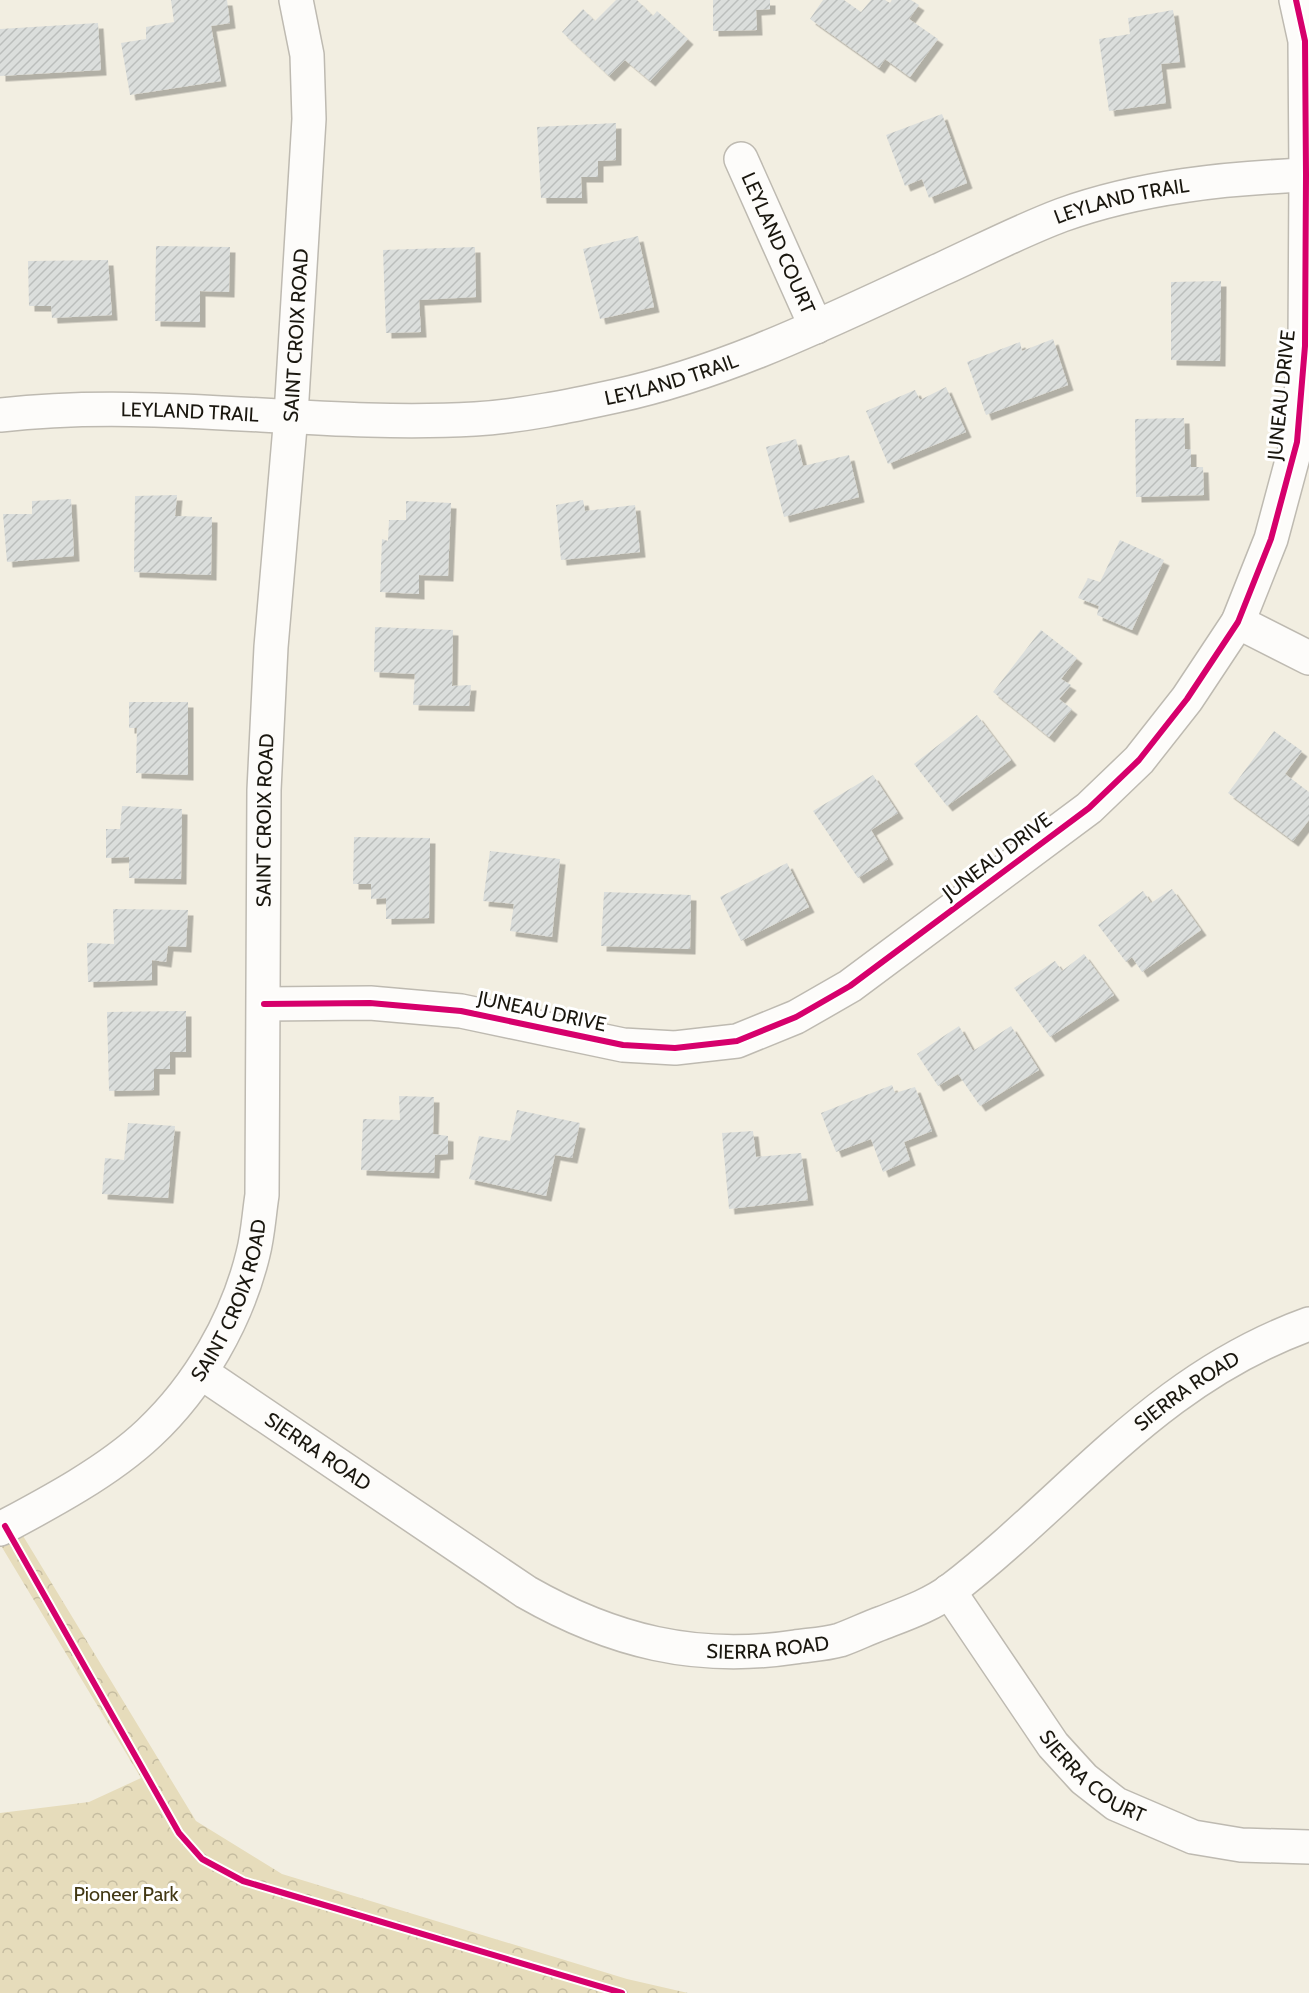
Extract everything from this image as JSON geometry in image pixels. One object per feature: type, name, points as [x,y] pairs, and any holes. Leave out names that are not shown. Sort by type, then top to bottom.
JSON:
[{"type":"street","name":"SAINT CROIX ROAD","points":[[0,1529],[108,1465],[150,1432],[201,1372],[232,1316],[253,1254],[262,1195],[264,790],[271,646],[291,415],[309,119],[307,55],[296,0]]},
{"type":"street","name":"JUNEAU DRIVE","points":[[264,1004],[370,1003],[461,1011],[623,1045],[675,1048],[737,1041],[796,1017],[850,986],[1089,808],[1139,760],[1187,699],[1239,621],[1271,539],[1297,442],[1305,346],[1307,175],[1305,41],[1296,0]]},
{"type":"street","name":"LEYLAND COURT","points":[[741,159],[816,327]]},
{"type":"street","name":"LEYLAND TRAIL","points":[[0,415],[125,408],[387,420],[466,419],[548,410],[620,395],[701,374],[816,327],[1061,215],[1118,198],[1185,186],[1307,175]]},
{"type":"street","points":[[1239,621],[1309,658]]},
{"type":"street","name":"SIERRA ROAD","points":[[201,1372],[526,1592],[565,1615],[624,1638],[693,1651],[756,1653],[838,1640],[911,1611],[949,1591],[1127,1432],[1174,1395],[1233,1358],[1309,1324]]},
{"type":"street","name":"SIERRA COURT","points":[[949,1591],[1053,1745],[1084,1779],[1116,1804],[1193,1836],[1241,1845],[1309,1847]]},
{"type":"green space","name":"Pioneer Park","points":[[14,1521],[196,1821],[282,1874],[627,1979],[688,1993],[0,1993],[0,1813],[89,1802],[141,1778],[0,1544]]},
{"type":"building","points":[[171,0],[227,0],[230,23],[211,26],[221,81],[130,95],[121,43],[146,39],[146,27],[174,22]]},
{"type":"building","points":[[616,0],[637,0],[653,16],[657,11],[688,39],[650,81],[625,60],[609,76],[562,32],[583,9],[595,21]]},
{"type":"building","points":[[713,0],[770,0],[770,9],[756,10],[757,30],[713,31]]},
{"type":"building","points":[[823,0],[844,0],[861,12],[871,0],[885,0],[890,3],[892,0],[911,0],[919,5],[909,19],[938,39],[910,77],[885,59],[879,68],[810,19]]},
{"type":"building","points":[[1173,10],[1180,62],[1161,64],[1166,103],[1109,111],[1099,39],[1130,34],[1128,18]]},
{"type":"building","points":[[98,23],[101,70],[0,76],[0,29]]},
{"type":"building","points":[[942,114],[967,183],[929,198],[922,179],[905,186],[886,135]]},
{"type":"building","points":[[616,123],[616,160],[598,161],[598,177],[581,177],[582,198],[541,198],[537,127]]},
{"type":"building","points":[[638,236],[654,307],[600,319],[583,249]]},
{"type":"building","points":[[156,246],[230,247],[229,292],[200,291],[200,322],[155,321]]},
{"type":"building","points":[[475,247],[476,297],[419,300],[421,332],[386,333],[383,250]]},
{"type":"building","points":[[108,260],[112,315],[52,318],[51,306],[29,306],[28,261]]},
{"type":"building","points":[[1221,281],[1220,361],[1171,360],[1171,282]]},
{"type":"building","points":[[1053,339],[1068,385],[986,415],[967,362],[1020,342],[1022,351]]},
{"type":"building","points":[[946,387],[966,432],[888,464],[866,411],[915,390],[920,400]]},
{"type":"building","points":[[1184,418],[1185,449],[1191,449],[1191,467],[1203,467],[1204,495],[1136,497],[1135,419]]},
{"type":"building","points":[[796,439],[803,466],[849,455],[859,497],[784,517],[766,447]]},
{"type":"building","points":[[177,495],[175,516],[212,517],[211,575],[134,572],[135,496]]},
{"type":"building","points":[[71,499],[74,556],[7,562],[3,514],[32,514],[32,501]]},
{"type":"building","points":[[583,500],[585,511],[635,505],[640,552],[561,560],[556,505]]},
{"type":"building","points":[[406,501],[451,503],[448,576],[419,575],[419,594],[380,592],[382,539],[388,541],[389,520],[406,520]]},
{"type":"building","points":[[1120,540],[1164,560],[1132,630],[1097,615],[1099,606],[1078,598],[1088,578],[1100,582]]},
{"type":"building","points":[[375,627],[453,630],[452,686],[471,685],[469,706],[413,705],[415,674],[374,672]]},
{"type":"building","points":[[1041,630],[1077,658],[1061,679],[1071,685],[1059,699],[1072,709],[1049,737],[993,692]]},
{"type":"building","points":[[129,702],[188,702],[188,775],[136,773],[137,728],[129,728]]},
{"type":"building","points":[[977,715],[1011,760],[947,806],[914,764]]},
{"type":"building","points":[[1274,731],[1302,751],[1285,774],[1309,792],[1309,820],[1293,841],[1228,793]]},
{"type":"building","points":[[873,775],[898,813],[871,830],[888,859],[858,878],[813,811]]},
{"type":"building","points":[[122,806],[182,809],[181,879],[129,878],[129,857],[106,858],[106,829],[120,829]]},
{"type":"building","points":[[354,837],[430,838],[429,918],[386,919],[386,898],[371,899],[371,884],[353,884]]},
{"type":"building","points":[[490,851],[560,859],[552,937],[510,931],[514,904],[483,901]]},
{"type":"building","points":[[787,863],[809,907],[741,941],[720,897]]},
{"type":"building","points":[[1172,889],[1201,930],[1142,972],[1132,957],[1126,962],[1098,925],[1143,891],[1151,903]]},
{"type":"building","points":[[604,892],[691,895],[690,949],[601,946]]},
{"type":"building","points":[[113,909],[188,910],[186,947],[168,946],[166,962],[152,960],[152,980],[88,982],[87,943],[114,944]]},
{"type":"building","points":[[1084,954],[1114,995],[1050,1037],[1014,988],[1055,961],[1062,971]]},
{"type":"building","points":[[186,1011],[186,1052],[170,1052],[170,1069],[154,1069],[154,1090],[109,1091],[107,1012]]},
{"type":"building","points":[[959,1026],[973,1051],[1011,1026],[1039,1070],[980,1106],[958,1074],[938,1086],[917,1054]]},
{"type":"building","points":[[892,1085],[895,1093],[915,1087],[932,1131],[904,1142],[910,1160],[883,1172],[871,1139],[836,1152],[821,1113]]},
{"type":"building","points":[[399,1096],[434,1097],[433,1134],[448,1136],[448,1154],[435,1155],[434,1173],[361,1170],[363,1119],[400,1120]]},
{"type":"building","points":[[517,1110],[580,1123],[572,1158],[555,1155],[546,1196],[469,1179],[479,1136],[510,1141]]},
{"type":"building","points":[[128,1123],[175,1126],[168,1198],[102,1194],[105,1158],[124,1160]]},
{"type":"building","points":[[753,1131],[756,1157],[801,1153],[808,1200],[729,1209],[722,1133]]},
{"type":"cycle path","points":[[264,1004],[370,1003],[461,1011],[623,1045],[675,1048],[737,1041],[796,1017],[850,986],[1089,808],[1139,760],[1187,699],[1238,622],[1271,539],[1297,442],[1305,346],[1306,175],[1305,41],[1296,0]]},
{"type":"cycle path","points":[[5,1526],[179,1833],[202,1859],[243,1881],[622,1993]]}]
